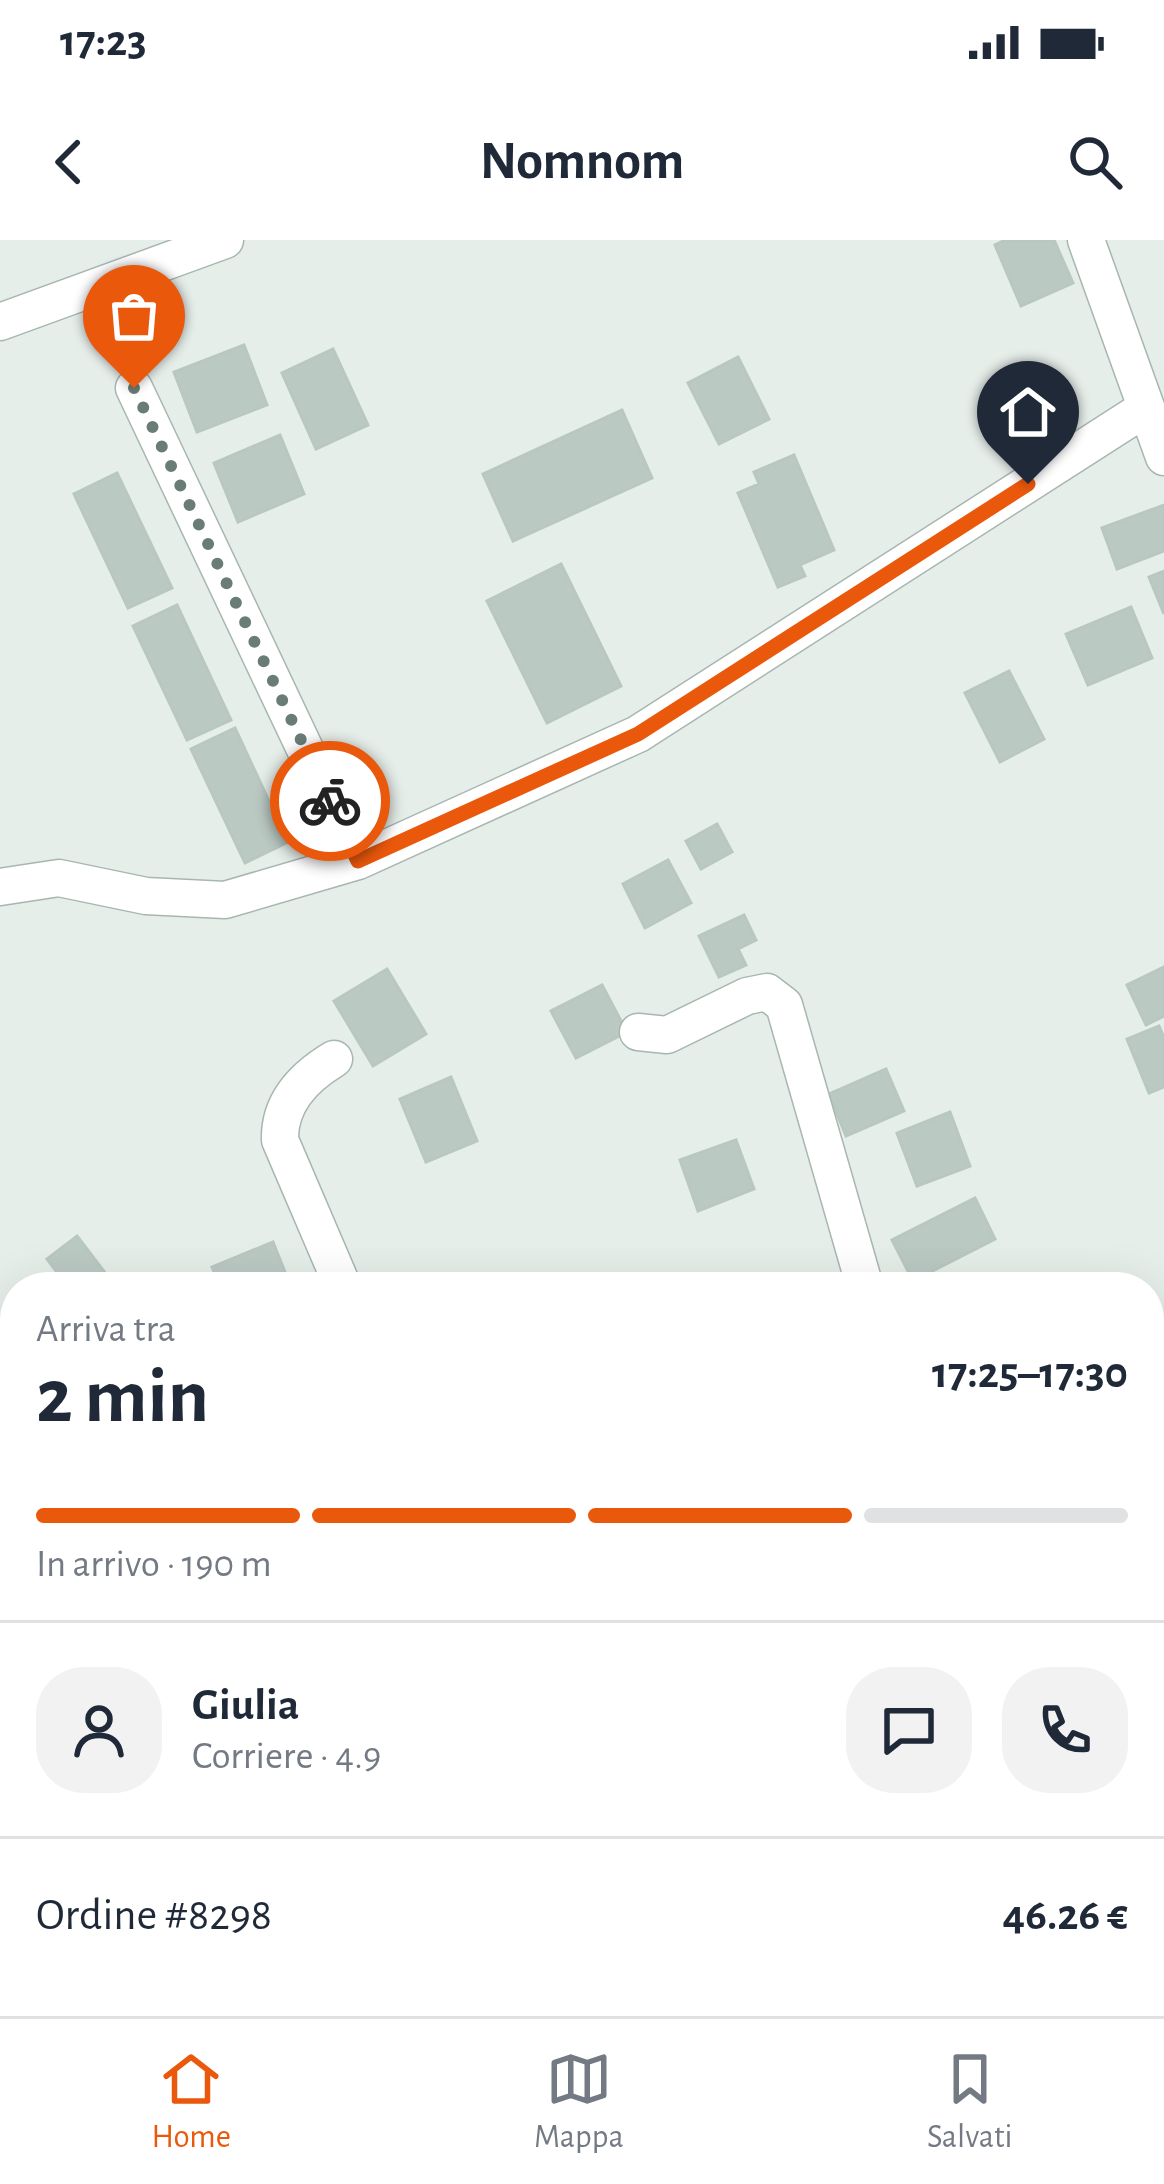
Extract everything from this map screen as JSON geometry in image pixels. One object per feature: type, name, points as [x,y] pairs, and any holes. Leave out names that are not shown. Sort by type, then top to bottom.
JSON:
[{"type":"street","points":[[0,322],[225,240]]},
{"type":"street","points":[[1087,240],[1164,457]]},
{"type":"street","points":[[134,388],[358,861]]},
{"type":"street","points":[[0,887],[59,878],[146,896],[225,900],[358,861],[638,734],[1146,408]]},
{"type":"street","points":[[638,1032],[667,1035],[747,996],[767,992],[784,1005],[861,1272]]},
{"type":"street","points":[[334,1059],[297,1089],[281,1119],[280,1140],[337,1272]]},
{"type":"building","points":[[1005,240],[1054,240],[1073,283],[1021,306],[995,245]]},
{"type":"building","points":[[244,345],[267,405],[197,432],[174,372]]},
{"type":"building","points":[[333,349],[368,425],[316,449],[282,373]]},
{"type":"building","points":[[738,357],[769,419],[719,444],[688,383]]},
{"type":"building","points":[[622,410],[652,478],[513,541],[483,474]]},
{"type":"building","points":[[280,435],[304,494],[238,522],[214,463]]},
{"type":"building","points":[[794,455],[834,550],[800,565],[805,576],[778,587],[738,493],[759,484],[754,472]]},
{"type":"building","points":[[117,473],[172,588],[128,608],[74,494]]},
{"type":"building","points":[[1164,505],[1164,551],[1117,569],[1102,528]]},
{"type":"building","points":[[561,564],[621,686],[547,723],[487,601]]},
{"type":"building","points":[[1164,571],[1164,614],[1149,577]]},
{"type":"building","points":[[177,605],[231,720],[187,740],[133,626]]},
{"type":"building","points":[[1131,607],[1152,658],[1088,685],[1066,634]]},
{"type":"building","points":[[1009,671],[1044,739],[1000,762],[965,693]]},
{"type":"building","points":[[235,728],[288,842],[245,863],[191,749]]},
{"type":"building","points":[[717,824],[732,852],[701,869],[686,841]]},
{"type":"building","points":[[668,860],[691,903],[645,928],[623,884]]},
{"type":"building","points":[[744,915],[756,940],[738,949],[746,965],[719,977],[699,936]]},
{"type":"building","points":[[1164,967],[1164,1016],[1146,1025],[1127,985]]},
{"type":"building","points":[[387,969],[426,1034],[373,1066],[334,1001]]},
{"type":"building","points":[[602,985],[627,1032],[576,1058],[551,1011]]},
{"type":"building","points":[[1159,1026],[1164,1038],[1164,1087],[1149,1093],[1127,1039]]},
{"type":"building","points":[[886,1069],[904,1111],[846,1136],[829,1094]]},
{"type":"building","points":[[451,1077],[477,1141],[426,1162],[400,1099]]},
{"type":"building","points":[[950,1112],[970,1166],[917,1186],[897,1133]]},
{"type":"building","points":[[736,1140],[754,1189],[698,1211],[680,1160]]},
{"type":"building","points":[[975,1198],[995,1239],[931,1272],[908,1272],[892,1240]]},
{"type":"building","points":[[77,1236],[105,1272],[57,1272],[47,1259]]},
{"type":"building","points":[[273,1242],[285,1272],[214,1272],[212,1267]]},
{"type":"way so far","points":[[134,388],[330,801]]},
{"type":"route","points":[[330,801],[358,861],[587,759],[638,734],[1028,484]]}]
